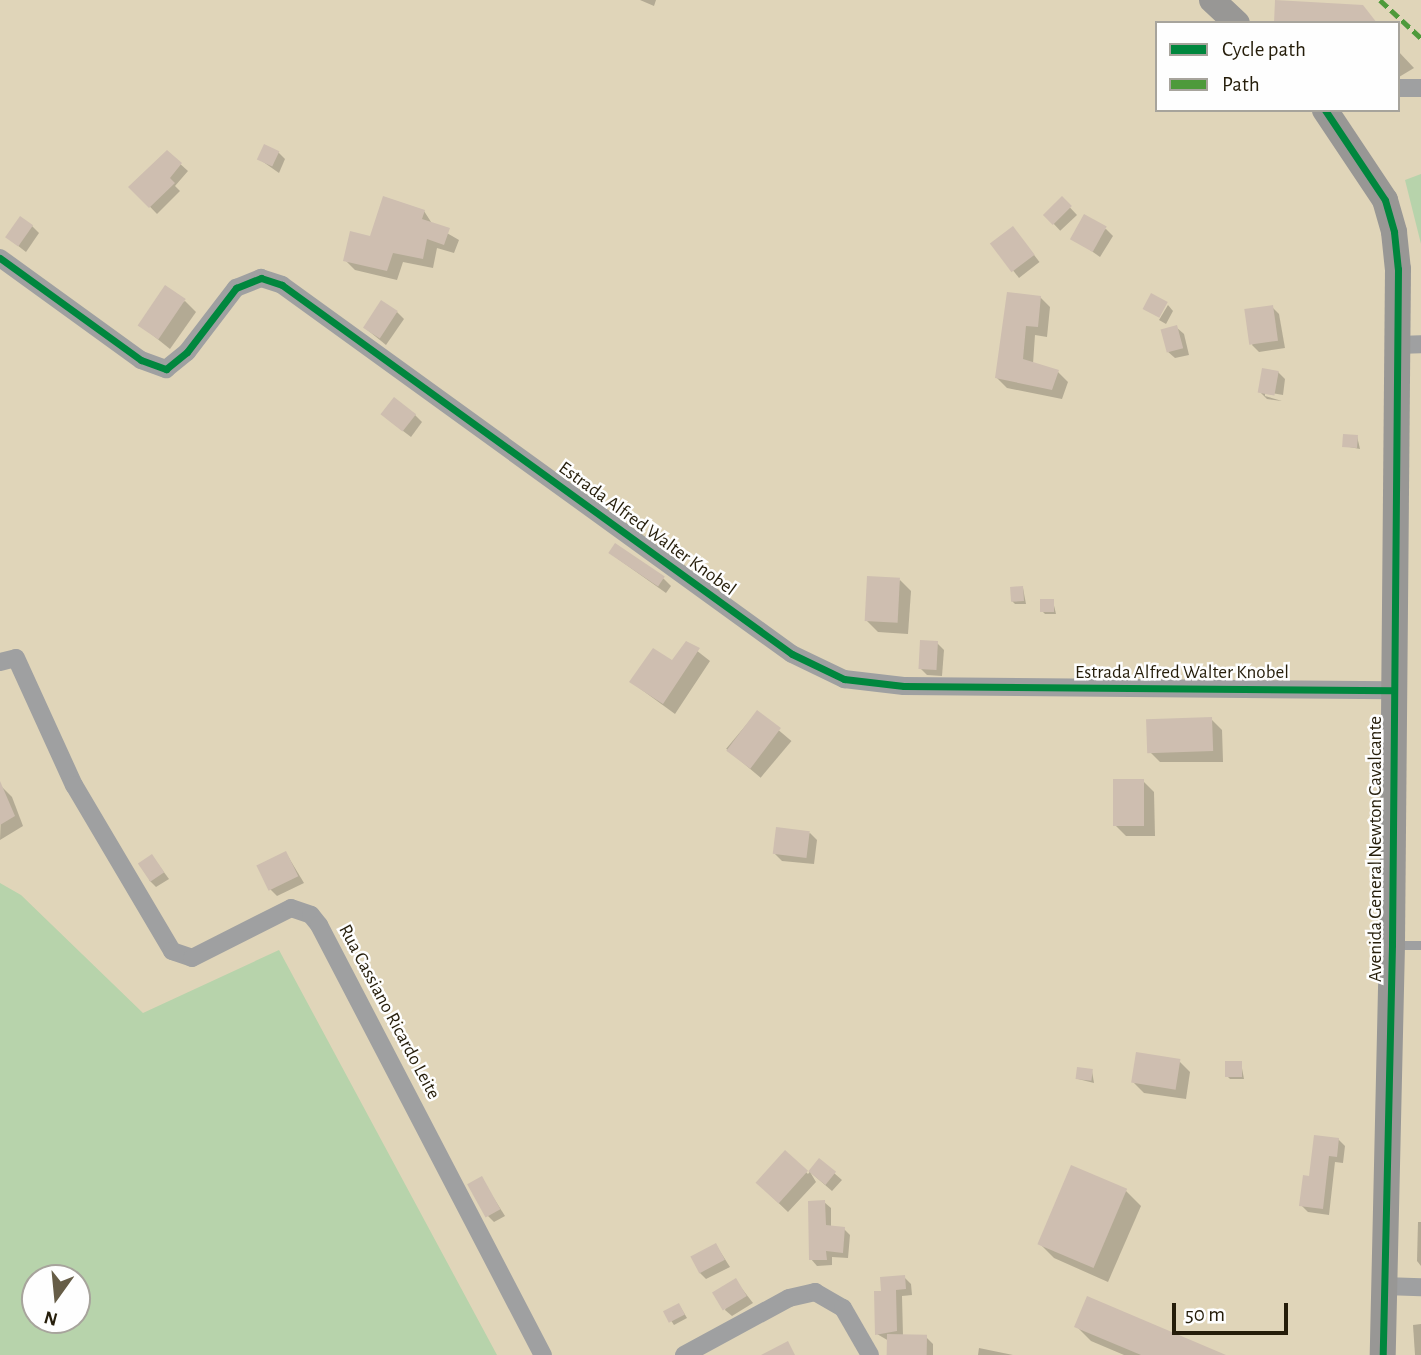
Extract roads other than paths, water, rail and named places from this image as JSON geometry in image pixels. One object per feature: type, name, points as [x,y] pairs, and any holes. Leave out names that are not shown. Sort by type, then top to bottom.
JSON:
[{"type":"main road","points":[[1212,0],[1235,21]]},
{"type":"main road","name":"Avenida General Newton Cavalcante","points":[[1326,112],[1375,181],[1391,219],[1409,345],[1392,690],[1392,944],[1383,1355]]},
{"type":"street","points":[[1400,88],[1421,88]]},
{"type":"street","name":"Estrada Alfred Walter Knobel","points":[[0,258],[141,360],[166,369],[187,352],[236,288],[261,278],[282,285],[792,654],[844,679],[904,686],[1392,690]]},
{"type":"street","name":"Rua Cassiano Ricardo Leite","points":[[0,662],[12,657],[19,663],[74,785],[172,951],[192,958],[291,908],[311,915],[319,925],[543,1355]]},
{"type":"street","points":[[1384,1286],[1421,1287]]},
{"type":"street","points":[[684,1355],[789,1297],[815,1292],[831,1297],[843,1308],[870,1355]]},
{"type":"lane","points":[[1392,944],[1421,945]]}]
